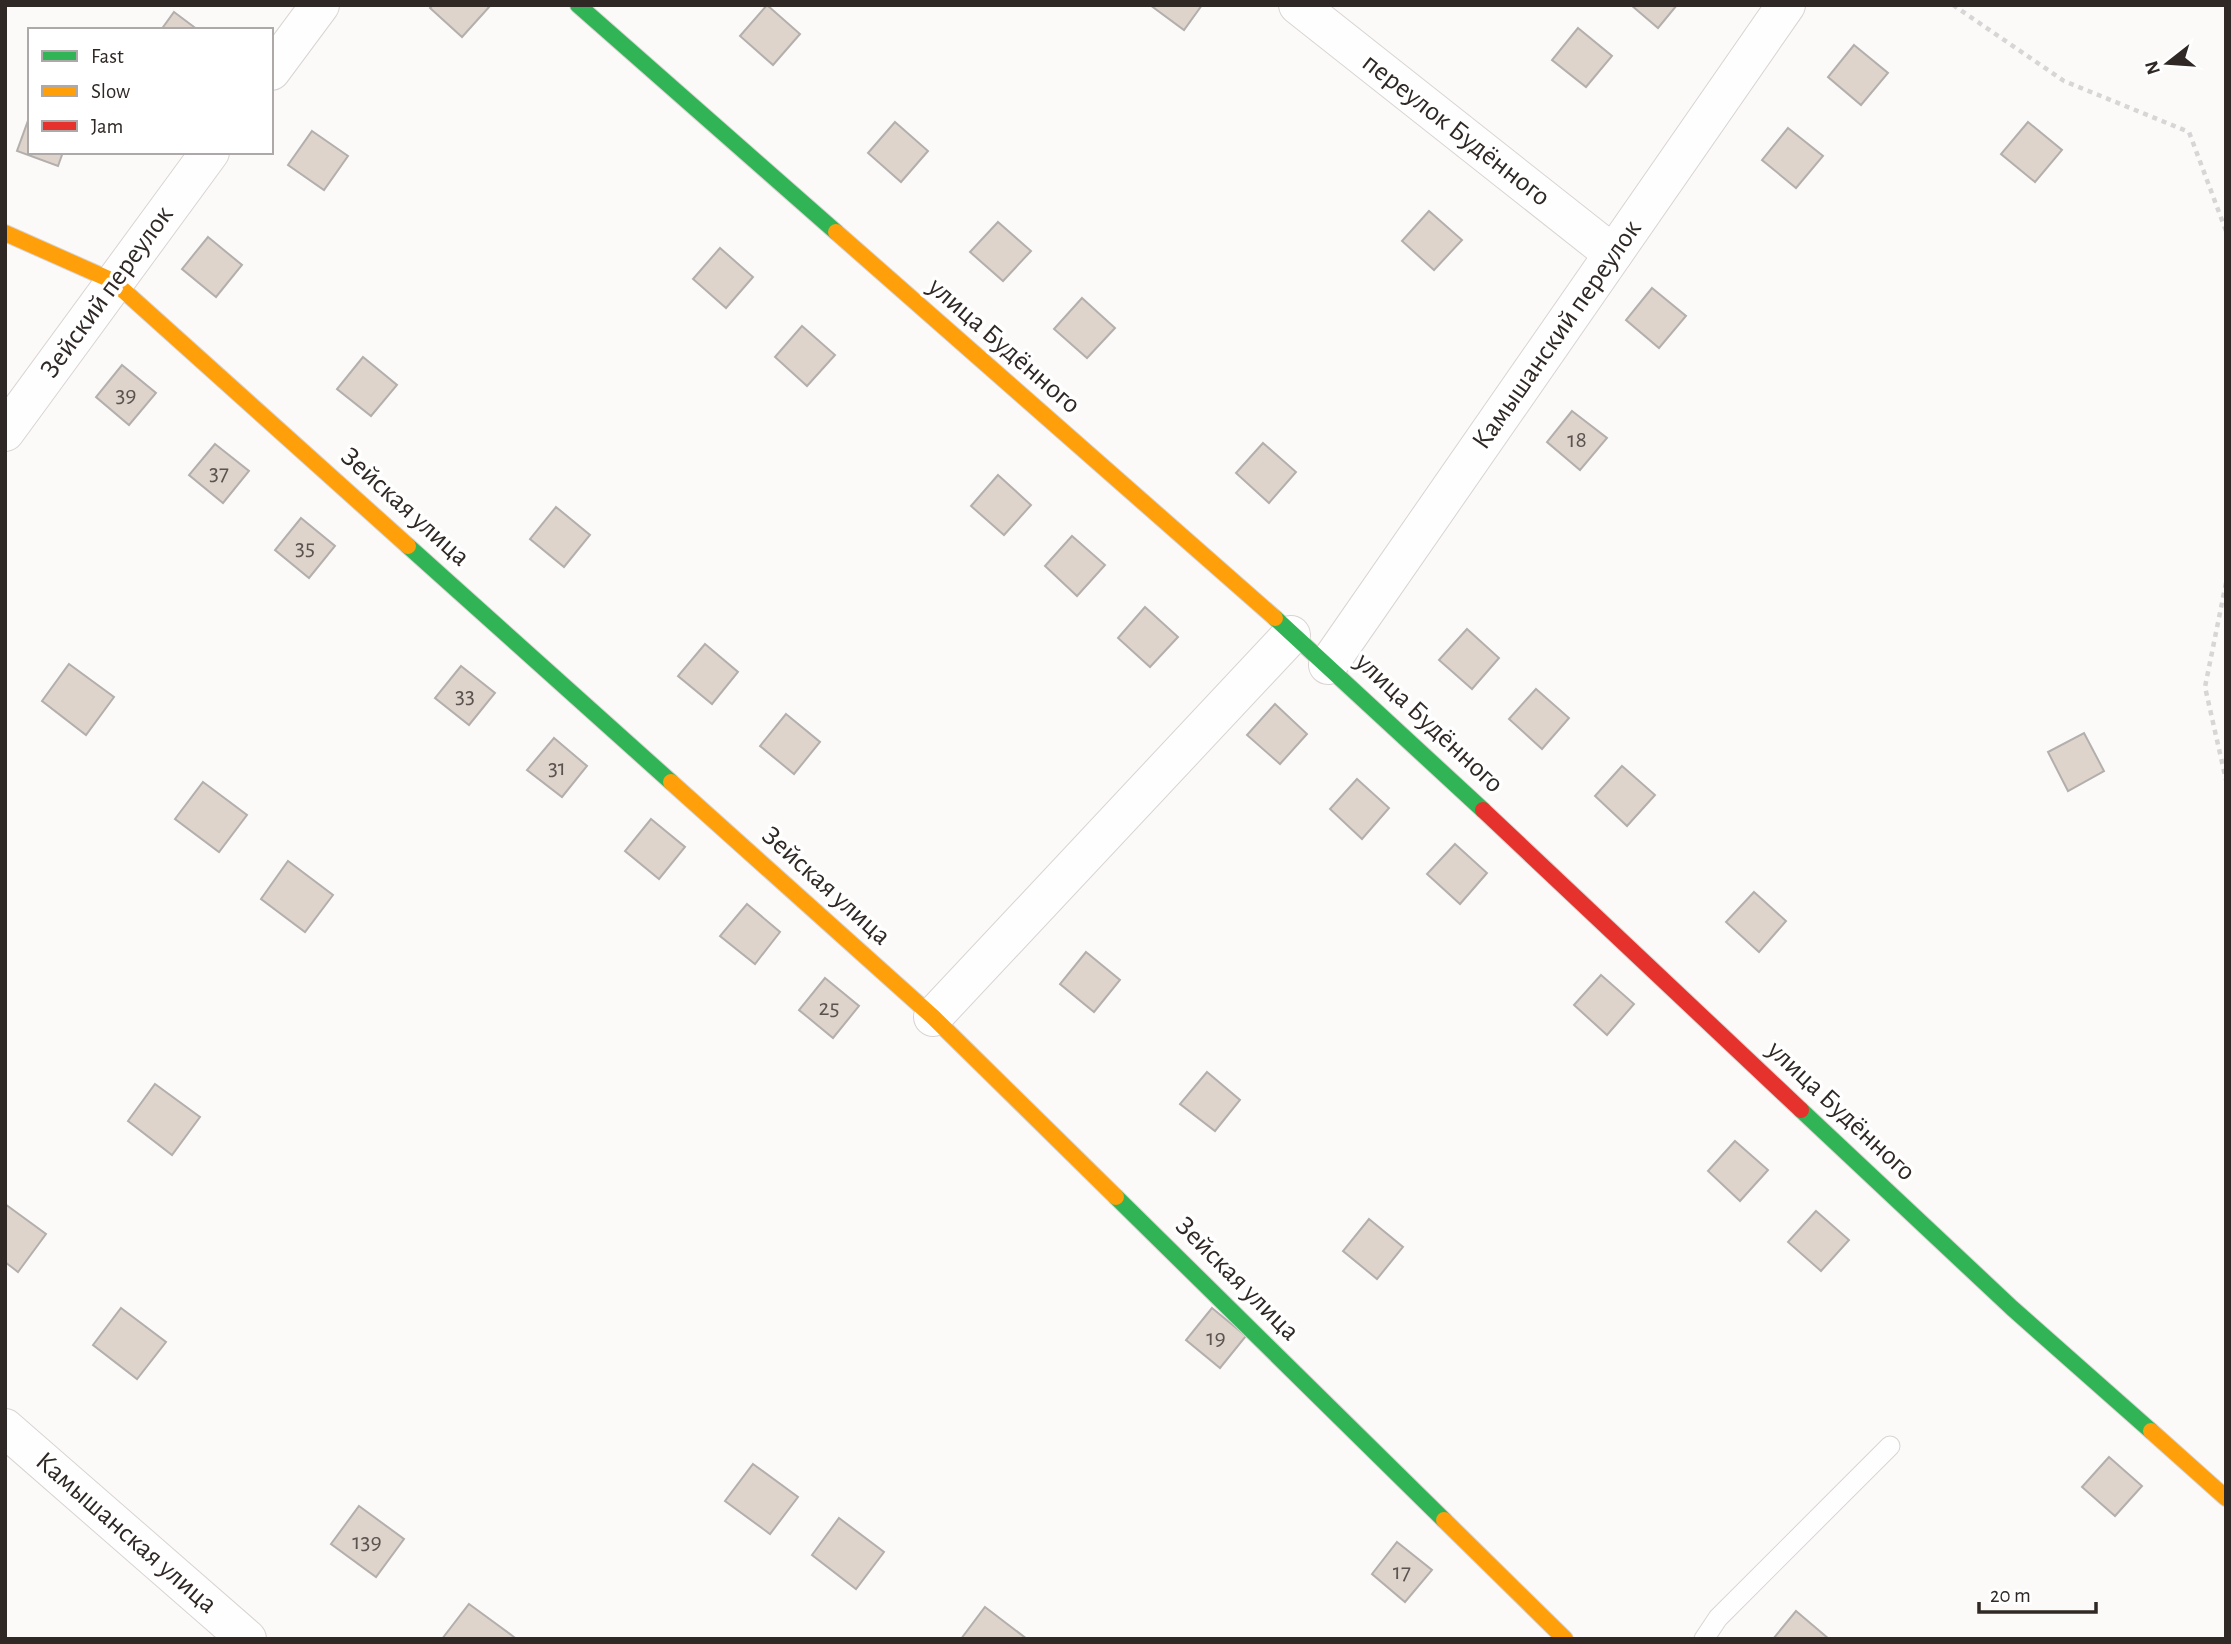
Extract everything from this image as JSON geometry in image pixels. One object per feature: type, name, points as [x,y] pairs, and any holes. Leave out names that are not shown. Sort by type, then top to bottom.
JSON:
[{"type":"street","points":[[273,68],[320,5]]},
{"type":"street","name":"улица Будённого","points":[[578,5],[1328,665],[2012,1308],[2226,1498]]},
{"type":"street","name":"переулок Будённого","points":[[1298,5],[1613,254]]},
{"type":"street","name":"Камышанский переулок","points":[[1328,665],[1786,5]]},
{"type":"street","name":"Зейский переулок","points":[[5,432],[208,154]]},
{"type":"street","name":"Зейская улица","points":[[5,233],[113,281],[933,1017],[1565,1639]]},
{"type":"street","points":[[933,1017],[1292,635]]},
{"type":"street","name":"Камышанская улица","points":[[5,1428],[247,1639]]},
{"type":"lane","points":[[1704,1639],[1718,1618],[1890,1446]]},
{"type":"path","points":[[1953,5],[2064,81],[2189,132],[2226,232]]},
{"type":"path","points":[[2226,583],[2205,687],[2226,780]]},
{"type":"building","points":[[433,5],[490,6],[462,37],[430,8]]},
{"type":"building","points":[[767,5],[800,34],[773,65],[740,36]]},
{"type":"building","points":[[1150,5],[1202,5],[1184,30]]},
{"type":"building","points":[[1631,5],[1677,5],[1658,28]]},
{"type":"building","points":[[174,12],[195,28],[162,28]]},
{"type":"building","points":[[1578,28],[1612,56],[1586,87],[1552,60]]},
{"type":"building","points":[[1854,45],[1888,73],[1861,105],[1828,77]]},
{"type":"building","points":[[28,121],[28,154],[62,154],[58,166],[17,151]]},
{"type":"building","points":[[895,122],[928,151],[901,182],[868,153]]},
{"type":"building","points":[[2028,122],[2062,150],[2035,182],[2001,154]]},
{"type":"building","points":[[1788,128],[1823,156],[1796,188],[1762,160]]},
{"type":"building","points":[[312,131],[348,156],[324,190],[288,165]]},
{"type":"building","points":[[1429,211],[1462,240],[1434,270],[1402,241]]},
{"type":"building","points":[[998,222],[1031,251],[1003,281],[970,252]]},
{"type":"building","points":[[208,237],[242,265],[216,297],[182,269]]},
{"type":"building","points":[[720,248],[753,277],[726,308],[693,279]]},
{"type":"building","points":[[1652,288],[1686,316],[1659,348],[1626,320]]},
{"type":"building","points":[[1082,298],[1115,328],[1087,358],[1054,329]]},
{"type":"building","points":[[802,326],[835,355],[807,386],[775,357]]},
{"type":"building","points":[[363,357],[397,385],[371,416],[337,389]]},
{"type":"building","points":[[122,365],[156,393],[129,425],[96,397]]},
{"type":"building","points":[[1572,411],[1607,438],[1580,470],[1547,442]]},
{"type":"building","points":[[1263,443],[1296,472],[1269,503],[1236,473]]},
{"type":"building","points":[[215,444],[249,471],[223,503],[189,475]]},
{"type":"building","points":[[998,475],[1031,505],[1004,535],[971,506]]},
{"type":"building","points":[[556,507],[590,535],[564,567],[530,539]]},
{"type":"building","points":[[301,518],[335,546],[309,578],[275,550]]},
{"type":"building","points":[[1072,536],[1105,565],[1077,596],[1045,566]]},
{"type":"building","points":[[1145,607],[1178,637],[1150,667],[1118,638]]},
{"type":"building","points":[[1467,629],[1499,658],[1472,689],[1439,660]]},
{"type":"building","points":[[705,644],[738,672],[712,704],[678,676]]},
{"type":"building","points":[[69,664],[114,697],[86,735],[42,701]]},
{"type":"building","points":[[461,666],[495,693],[469,725],[435,698]]},
{"type":"building","points":[[1536,689],[1569,718],[1542,749],[1509,719]]},
{"type":"building","points":[[1275,704],[1307,734],[1280,764],[1247,735]]},
{"type":"building","points":[[786,714],[820,742],[794,774],[760,746]]},
{"type":"building","points":[[2084,733],[2104,771],[2068,791],[2048,752]]},
{"type":"building","points":[[554,738],[587,766],[562,797],[527,770]]},
{"type":"building","points":[[1622,766],[1655,795],[1627,826],[1595,796]]},
{"type":"building","points":[[1357,779],[1389,808],[1362,839],[1330,809]]},
{"type":"building","points":[[203,782],[247,815],[219,852],[175,819]]},
{"type":"building","points":[[651,819],[685,847],[659,879],[625,851]]},
{"type":"building","points":[[1455,844],[1487,873],[1460,904],[1427,874]]},
{"type":"building","points":[[288,861],[333,895],[305,932],[261,899]]},
{"type":"building","points":[[1754,892],[1786,921],[1759,952],[1726,922]]},
{"type":"building","points":[[747,904],[780,932],[755,964],[720,936]]},
{"type":"building","points":[[1086,952],[1120,980],[1094,1012],[1060,984]]},
{"type":"building","points":[[1601,975],[1634,1004],[1607,1035],[1574,1005]]},
{"type":"building","points":[[825,978],[859,1006],[833,1038],[799,1010]]},
{"type":"building","points":[[1207,1072],[1240,1100],[1215,1131],[1180,1104]]},
{"type":"building","points":[[155,1084],[200,1117],[172,1155],[128,1121]]},
{"type":"building","points":[[1735,1141],[1768,1170],[1740,1201],[1708,1171]]},
{"type":"building","points":[[5,1204],[46,1234],[18,1272],[5,1262]]},
{"type":"building","points":[[1816,1211],[1849,1240],[1821,1271],[1788,1242]]},
{"type":"building","points":[[1369,1219],[1403,1247],[1377,1279],[1343,1251]]},
{"type":"building","points":[[121,1308],[166,1342],[137,1379],[93,1345]]},
{"type":"building","points":[[1212,1308],[1246,1336],[1220,1368],[1186,1340]]},
{"type":"building","points":[[2109,1457],[2142,1486],[2115,1516],[2082,1487]]},
{"type":"building","points":[[753,1464],[798,1497],[770,1534],[725,1501]]},
{"type":"building","points":[[359,1506],[404,1539],[376,1577],[331,1544]]},
{"type":"building","points":[[839,1518],[884,1552],[856,1589],[812,1555]]},
{"type":"building","points":[[1397,1542],[1432,1570],[1405,1602],[1372,1574]]},
{"type":"building","points":[[469,1604],[514,1637],[442,1639]]},
{"type":"building","points":[[985,1607],[1027,1639],[961,1639]]},
{"type":"building","points":[[1796,1611],[1829,1639],[1773,1639]]},
{"type":"traffic: fast","points":[[578,5],[836,232]]},
{"type":"traffic: fast","points":[[408,546],[671,782]]},
{"type":"traffic: fast","points":[[1275,618],[1483,810]]},
{"type":"traffic: fast","points":[[1801,1110],[2012,1308],[2151,1431]]},
{"type":"traffic: fast","points":[[1116,1197],[1444,1520]]},
{"type":"traffic: slow","points":[[836,232],[1275,618]]},
{"type":"traffic: slow","points":[[5,233],[113,281],[408,546]]},
{"type":"traffic: slow","points":[[671,782],[933,1017],[1116,1197]]},
{"type":"traffic: slow","points":[[2151,1431],[2226,1498]]},
{"type":"traffic: slow","points":[[1444,1520],[1565,1639]]},
{"type":"traffic: jam","points":[[1483,810],[1801,1110]]}]
